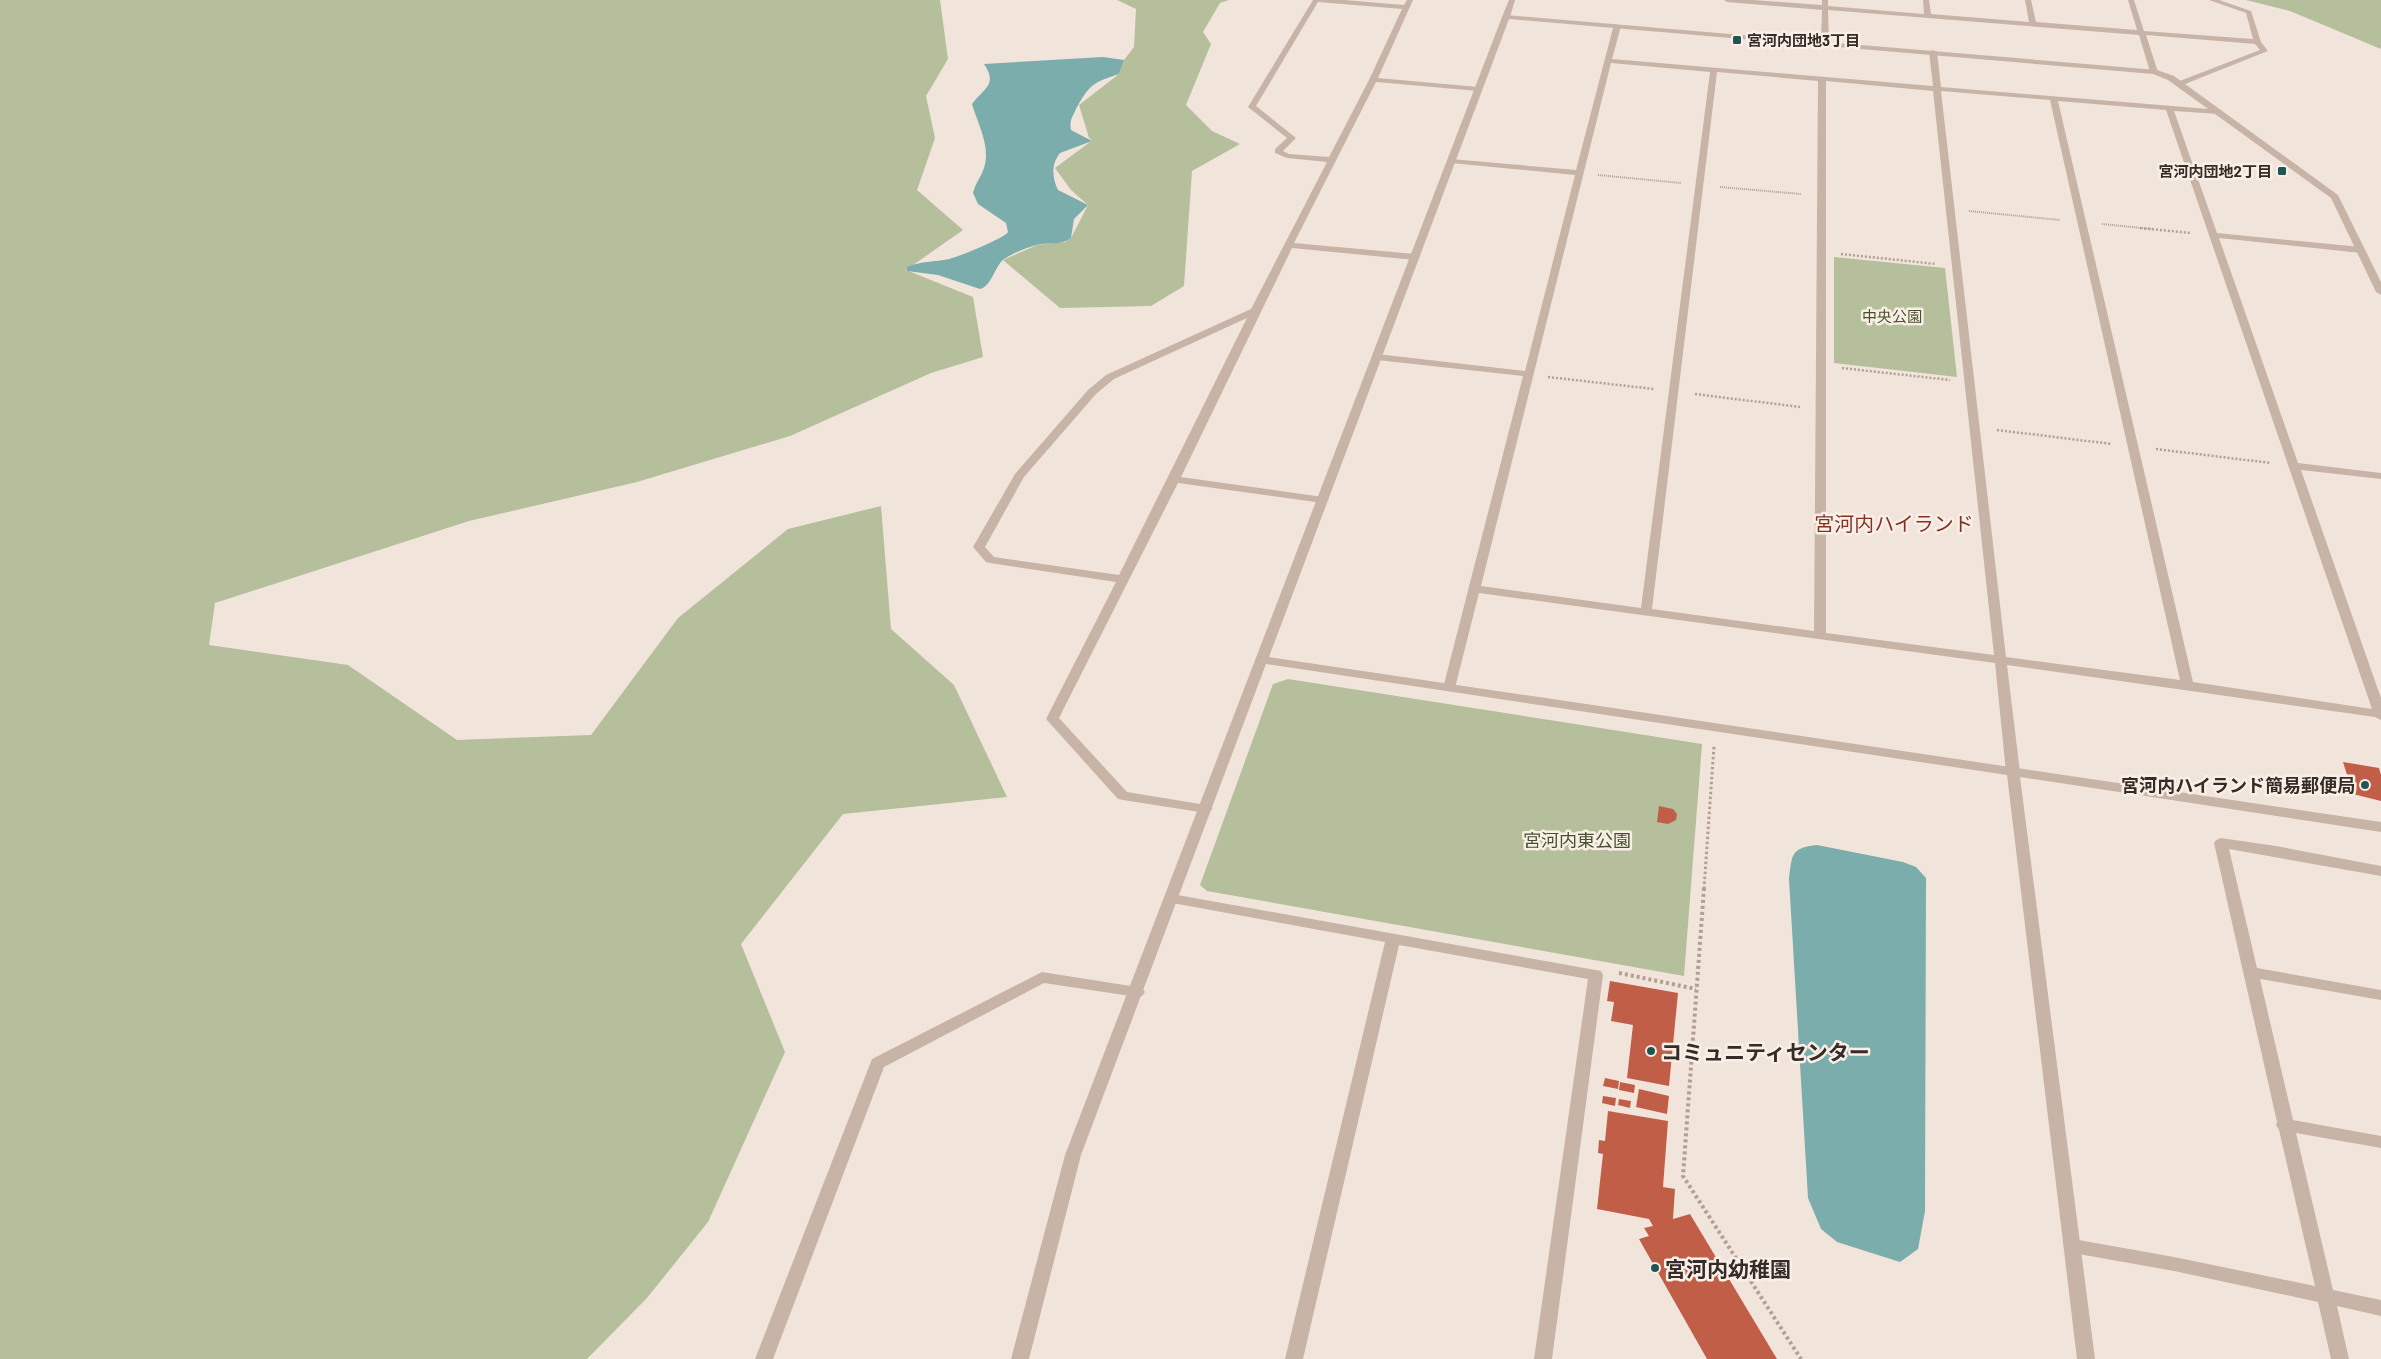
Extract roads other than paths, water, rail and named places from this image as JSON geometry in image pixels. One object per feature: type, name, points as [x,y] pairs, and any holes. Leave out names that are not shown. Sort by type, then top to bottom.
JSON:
[{"type":"street","points":[[1206,808],[1123,796],[1052,719],[1174,479],[1255,311],[1373,80],[1408,4],[1317,0],[1252,107],[1292,138],[1278,151],[1287,156],[1332,160]]},
{"type":"street","points":[[1020,1359],[1073,1155],[1137,992],[1512,0]]},
{"type":"street","points":[[1727,0],[1825,4],[1928,17],[2257,42]]},
{"type":"street","points":[[1926,0],[1928,17]]},
{"type":"street","points":[[2028,0],[2033,25]]},
{"type":"street","points":[[2131,0],[2154,72]]},
{"type":"street","points":[[2180,84],[2264,51],[2257,42],[2249,12],[2212,0]]},
{"type":"street","points":[[1825,4],[1825,43]]},
{"type":"street","points":[[1506,17],[2154,72],[2180,84],[2335,196],[2381,292]]},
{"type":"street","points":[[1449,688],[1616,26]]},
{"type":"street","points":[[1933,52],[2013,772],[2086,1359]]},
{"type":"street","points":[[1608,61],[2218,112]]},
{"type":"street","points":[[1646,612],[1714,70]]},
{"type":"street","points":[[1820,636],[1822,79]]},
{"type":"street","points":[[1373,80],[1478,89]]},
{"type":"street","points":[[2053,98],[2187,685]]},
{"type":"street","points":[[1474,589],[2187,685],[2380,715],[2169,108]]},
{"type":"street","points":[[1451,161],[1579,173]]},
{"type":"street","points":[[2214,235],[2361,250]]},
{"type":"street","points":[[1289,244],[1415,257]]},
{"type":"street","points":[[1123,579],[990,560],[979,546],[1019,476],[1092,392],[1110,377],[1255,311]]},
{"type":"street","points":[[1377,357],[1528,374]]},
{"type":"street","points":[[2294,466],[2381,476]]},
{"type":"street","points":[[1174,479],[1323,500]]},
{"type":"street","points":[[1262,660],[2381,827]]},
{"type":"street","points":[[2340,1359],[2284,1126],[2221,843],[2276,850],[2381,871]]},
{"type":"street","points":[[1172,898],[1596,975],[1543,1359]]},
{"type":"street","points":[[1294,1359],[1393,939]]},
{"type":"street","points":[[2251,972],[2381,995]]},
{"type":"street","points":[[764,1359],[878,1063],[1042,976],[1137,992]]},
{"type":"street","points":[[2284,1126],[2381,1142]]},
{"type":"street","points":[[2073,1246],[2174,1264],[2381,1308]]},
{"type":"water","points":[[1103,57],[1124,60],[1119,74],[1098,82],[1090,88],[1077,107],[1071,123],[1071,130],[1092,141],[1060,153],[1054,166],[1054,176],[1058,190],[1088,205],[1074,219],[1071,238],[1059,243],[1036,245],[1004,259],[987,284],[980,289],[938,275],[907,271],[907,267],[912,265],[962,255],[990,243],[1008,232],[1006,223],[978,204],[973,193],[986,160],[983,136],[972,104],[990,82],[988,71],[984,64]]},
{"type":"water","points":[[1817,845],[1903,862],[1916,867],[1926,878],[1925,1211],[1918,1249],[1900,1262],[1837,1242],[1821,1229],[1808,1198],[1789,879],[1794,854],[1802,848]]},
{"type":"place","name":"宮河内団地3丁目","points":[[1737,40]]},
{"type":"place","name":"宮河内団地2丁目","points":[[2282,171]]},
{"type":"place","name":"宮河内ハイランド簡易郵便局","points":[[2365,785]]},
{"type":"place","name":"コミュニティセンター","points":[[1651,1051]]},
{"type":"place","name":"宮河内幼稚園","points":[[1655,1268]]},
{"type":"district","name":"宮河内ハイランド","points":[[1894,523]]},
{"type":"park label","name":"中央公園","points":[[1892,316]]},
{"type":"park label","name":"宮河内東公園","points":[[1577,840]]}]
